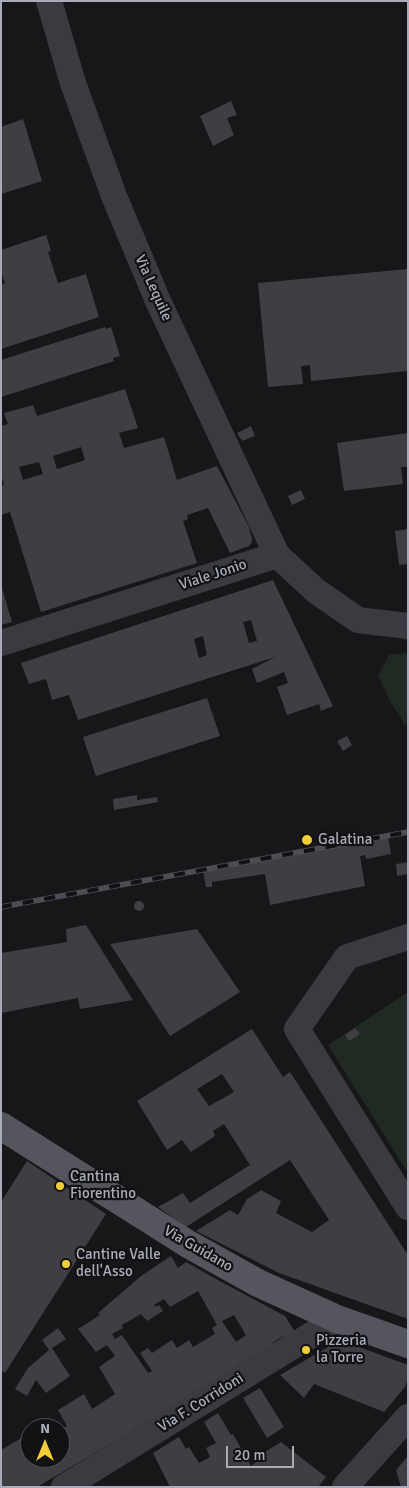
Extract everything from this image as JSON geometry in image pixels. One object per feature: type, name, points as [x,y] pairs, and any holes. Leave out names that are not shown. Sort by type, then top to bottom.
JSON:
[{"type":"main road","name":"Via Guidano","points":[[1,1126],[188,1244],[258,1283],[337,1319],[408,1344]]},
{"type":"street","name":"Via Lequile","points":[[51,7],[73,83],[114,196],[158,301],[277,555]]},
{"type":"street","points":[[277,555],[316,591],[358,620],[408,626]]},
{"type":"street","name":"Viale Jonio","points":[[1,643],[277,555]]},
{"type":"street","points":[[408,937],[347,956],[297,1029],[408,1207]]},
{"type":"street","name":"Via F. Corridoni","points":[[64,1487],[337,1319]]},
{"type":"street","points":[[345,1487],[408,1417]]},
{"type":"shaded area","points":[[408,653],[408,724],[405,725],[390,701],[378,676],[389,655]]},
{"type":"shaded area","points":[[408,992],[408,1173],[328,1045]]},
{"type":"building","points":[[231,101],[237,115],[227,118],[234,135],[213,146],[200,116]]},
{"type":"building","points":[[23,119],[42,181],[1,194],[1,127]]},
{"type":"building","points":[[46,235],[51,251],[48,252],[58,283],[86,274],[99,317],[1,349],[1,285],[5,283],[1,272],[1,250]]},
{"type":"building","points":[[408,269],[408,371],[311,381],[310,365],[301,366],[303,384],[268,387],[258,283]]},
{"type":"building","points":[[105,327],[106,329],[111,327],[120,356],[113,358],[114,361],[1,397],[1,360]]},
{"type":"building","points":[[125,389],[138,428],[119,433],[124,448],[164,437],[177,480],[217,466],[249,527],[252,542],[249,546],[230,553],[208,508],[187,515],[188,519],[183,521],[197,563],[41,612],[10,512],[1,515],[1,486],[4,485],[1,474],[1,426],[8,424],[4,413],[33,405],[37,416]],"holes":[[[81,447],[85,460],[57,469],[53,456]],[[39,462],[43,474],[23,480],[19,467]]]},
{"type":"building","points":[[251,426],[255,436],[242,441],[237,433]]},
{"type":"building","points":[[408,433],[408,467],[401,467],[403,484],[344,491],[337,443]]},
{"type":"building","points":[[301,490],[305,499],[292,505],[288,496]]},
{"type":"building","points":[[408,529],[408,564],[399,565],[395,531]]},
{"type":"building","points":[[273,580],[333,706],[321,711],[319,704],[287,715],[277,687],[288,683],[284,672],[257,683],[252,669],[275,657],[78,720],[69,695],[52,700],[46,679],[29,684],[21,663]],"holes":[[[251,620],[257,641],[249,643],[243,622]],[[203,636],[207,655],[199,658],[194,639]]]},
{"type":"building","points":[[1,585],[12,622],[1,625]]},
{"type":"building","points":[[207,698],[220,736],[96,776],[83,737]]},
{"type":"building","points":[[347,736],[352,745],[343,751],[337,741]]},
{"type":"building","points":[[137,795],[137,800],[157,797],[158,802],[114,810],[113,799]]},
{"type":"building","points":[[388,835],[391,854],[366,859],[365,855],[360,856],[365,886],[270,905],[265,874],[212,882],[212,887],[206,887],[203,871]]},
{"type":"building","points":[[408,862],[408,874],[397,876],[396,864]]},
{"type":"building","points":[[139,901],[144,906],[139,911],[134,906]]},
{"type":"building","points":[[86,925],[133,1000],[80,1009],[78,998],[1,1013],[1,953],[67,942],[66,929]]},
{"type":"building","points":[[197,929],[240,992],[170,1036],[110,944]]},
{"type":"building","points":[[355,1028],[360,1034],[349,1041],[345,1035]]},
{"type":"building","points":[[252,1029],[283,1077],[290,1072],[408,1255],[408,1319],[279,1273],[196,1231],[230,1210],[238,1215],[247,1199],[261,1190],[281,1201],[276,1213],[312,1232],[329,1220],[290,1160],[186,1227],[158,1207],[183,1193],[190,1203],[250,1165],[224,1124],[213,1131],[215,1136],[191,1152],[182,1140],[167,1150],[137,1101]],"holes":[[[222,1074],[234,1092],[209,1106],[197,1089]]]},
{"type":"building","points":[[27,1161],[106,1214],[5,1373],[1,1370],[1,1202]]},
{"type":"building","points":[[171,1256],[178,1268],[186,1262],[285,1316],[295,1332],[284,1339],[283,1336],[272,1343],[275,1346],[70,1467],[70,1418],[62,1418],[58,1410],[84,1394],[92,1409],[115,1394],[99,1367],[115,1356],[107,1345],[96,1352],[78,1329],[100,1315],[98,1313],[141,1276]],"holes":[[[198,1291],[217,1325],[212,1328],[215,1334],[193,1347],[189,1340],[177,1348],[172,1340],[152,1353],[148,1348],[140,1353],[152,1371],[148,1373],[122,1335],[115,1339],[112,1334],[123,1328],[122,1325],[141,1314],[147,1321],[163,1311],[159,1305],[155,1307],[154,1305],[164,1299],[170,1307]],[[234,1315],[246,1335],[236,1342],[222,1321]]]},
{"type":"building","points":[[58,1328],[66,1339],[52,1348],[70,1376],[46,1393],[36,1380],[27,1396],[15,1389],[28,1368],[49,1350],[42,1340]]},
{"type":"building","points":[[340,1340],[408,1365],[408,1378],[405,1387],[384,1412],[314,1384],[304,1398],[280,1375]]},
{"type":"building","points":[[260,1388],[284,1427],[267,1438],[243,1398]]},
{"type":"building","points":[[218,1413],[231,1435],[233,1434],[251,1466],[259,1460],[257,1457],[281,1442],[326,1477],[318,1487],[170,1487],[153,1453],[179,1437],[186,1449],[189,1447],[199,1463],[210,1457],[206,1448],[216,1443],[204,1422]]},
{"type":"building","points":[[20,1439],[20,1468],[69,1468],[37,1487],[1,1487],[1,1450]]},
{"type":"building","points":[[408,1456],[408,1487],[401,1487],[396,1470]]},
{"type":"railway","points":[[1,907],[408,832]]},
{"type":"place","name":"Galatina","points":[[307,840]]},
{"type":"place","name":"Cantina Fiorentino","points":[[60,1186]]},
{"type":"place","name":"Cantine Valle dell'Asso","points":[[66,1264]]},
{"type":"place","name":"Pizzeria la Torre","points":[[306,1350]]}]
